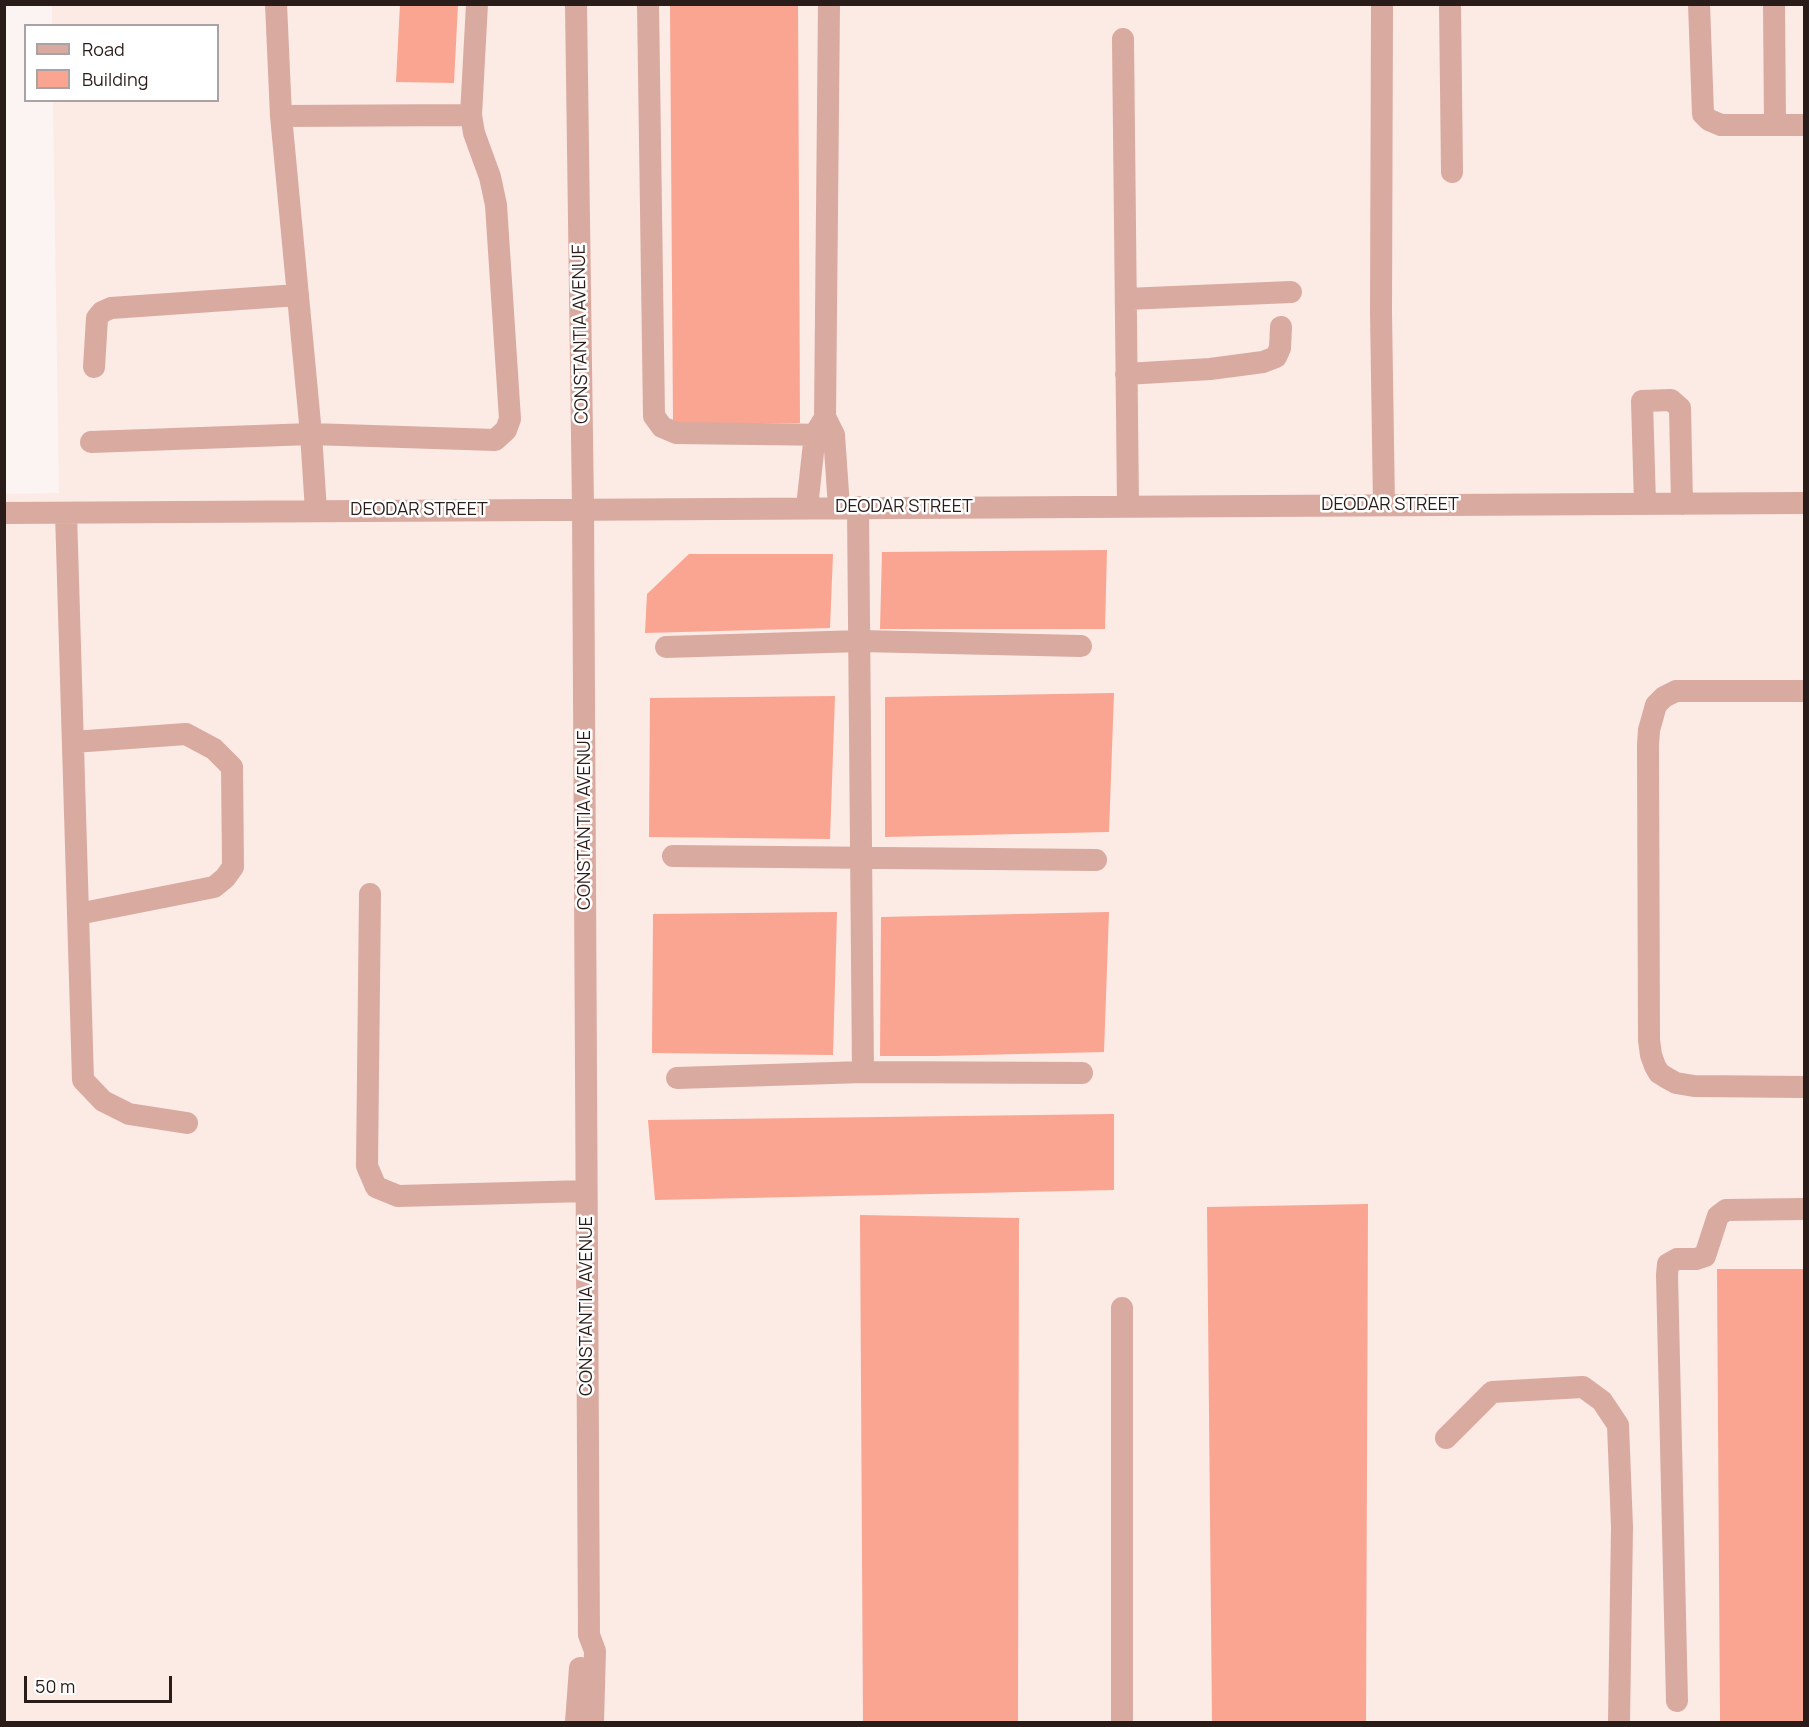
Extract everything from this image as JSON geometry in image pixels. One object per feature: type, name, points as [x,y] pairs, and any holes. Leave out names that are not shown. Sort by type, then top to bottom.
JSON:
[{"type":"street","points":[[276,4],[280,116],[311,434],[316,511]]},
{"type":"street","points":[[91,442],[311,434],[495,440],[506,430],[510,419],[496,205],[490,177],[474,133],[471,115],[477,4]]},
{"type":"street","name":"CONSTANTIA AVENUE","points":[[576,4],[583,508],[589,1635],[595,1651],[593,1722]]},
{"type":"street","points":[[648,4],[654,416],[662,427],[676,433],[825,429]]},
{"type":"street","points":[[807,507],[825,429],[829,4]]},
{"type":"street","points":[[1383,4],[1381,312],[1384,505]]},
{"type":"street","points":[[1450,4],[1452,172]]},
{"type":"street","points":[[1699,4],[1703,114],[1709,120],[1721,125],[1804,125]]},
{"type":"street","points":[[1774,4],[1775,125]]},
{"type":"street","points":[[1123,39],[1128,506]]},
{"type":"street","points":[[280,116],[471,115]]},
{"type":"street","points":[[1126,299],[1290,292]]},
{"type":"street","points":[[94,367],[97,318],[102,312],[111,308],[298,295]]},
{"type":"street","points":[[1126,374],[1210,369],[1263,362],[1276,357],[1280,348],[1281,327]]},
{"type":"street","points":[[1645,504],[1642,402],[1671,400],[1680,408],[1682,504]]},
{"type":"street","points":[[825,429],[848,507],[860,641],[863,1072]]},
{"type":"street","name":"DEODAR STREET","points":[[4,513],[1804,503]]},
{"type":"street","points":[[66,513],[83,1080],[102,1101],[129,1114],[187,1123]]},
{"type":"street","points":[[666,647],[860,641],[1082,646]]},
{"type":"street","points":[[1804,691],[1676,691],[1664,697],[1656,705],[1649,730],[1648,768],[1649,1040],[1655,1066],[1666,1078],[1676,1083],[1694,1086],[1804,1087]]},
{"type":"street","points":[[73,742],[186,734],[214,749],[232,767],[233,867],[225,878],[214,887],[78,914]]},
{"type":"street","points":[[673,856],[1096,860]]},
{"type":"street","points":[[370,894],[367,1166],[376,1187],[398,1196],[586,1191]]},
{"type":"street","points":[[677,1077],[863,1072],[1082,1074]]},
{"type":"street","points":[[1677,1701],[1668,1264],[1677,1259],[1696,1259],[1706,1256],[1718,1216],[1726,1210],[1804,1209]]},
{"type":"street","points":[[1122,1308],[1122,1722]]},
{"type":"street","points":[[1446,1438],[1492,1392],[1583,1387],[1602,1401],[1618,1425],[1622,1527],[1619,1722]]},
{"type":"street","name":"CONSTANTIA AVENUE","points":[[576,1722],[581,1656],[589,1635]]},
{"type":"shaded area","points":[[52,5],[1804,5],[1804,1722],[5,1722],[4,494],[59,493],[53,102],[219,102],[219,24],[52,24]]},
{"type":"building","points":[[400,4],[458,4],[454,83],[396,82]]},
{"type":"building","points":[[670,4],[798,4],[800,423],[673,424]]},
{"type":"building","points":[[1107,550],[1105,629],[880,629],[882,552]]},
{"type":"building","points":[[689,554],[833,554],[830,628],[645,633],[647,594]]},
{"type":"building","points":[[1114,693],[1109,832],[885,837],[885,697]]},
{"type":"building","points":[[835,696],[830,839],[649,837],[650,698]]},
{"type":"building","points":[[837,912],[833,1055],[652,1053],[653,914]]},
{"type":"building","points":[[1109,912],[1104,1052],[880,1056],[881,917]]},
{"type":"building","points":[[1114,1114],[1114,1190],[655,1200],[648,1120]]},
{"type":"building","points":[[1368,1204],[1366,1722],[1212,1722],[1207,1207]]},
{"type":"building","points":[[860,1215],[1019,1218],[1018,1722],[863,1722]]},
{"type":"building","points":[[1717,1269],[1804,1269],[1804,1722],[1720,1722]]}]
